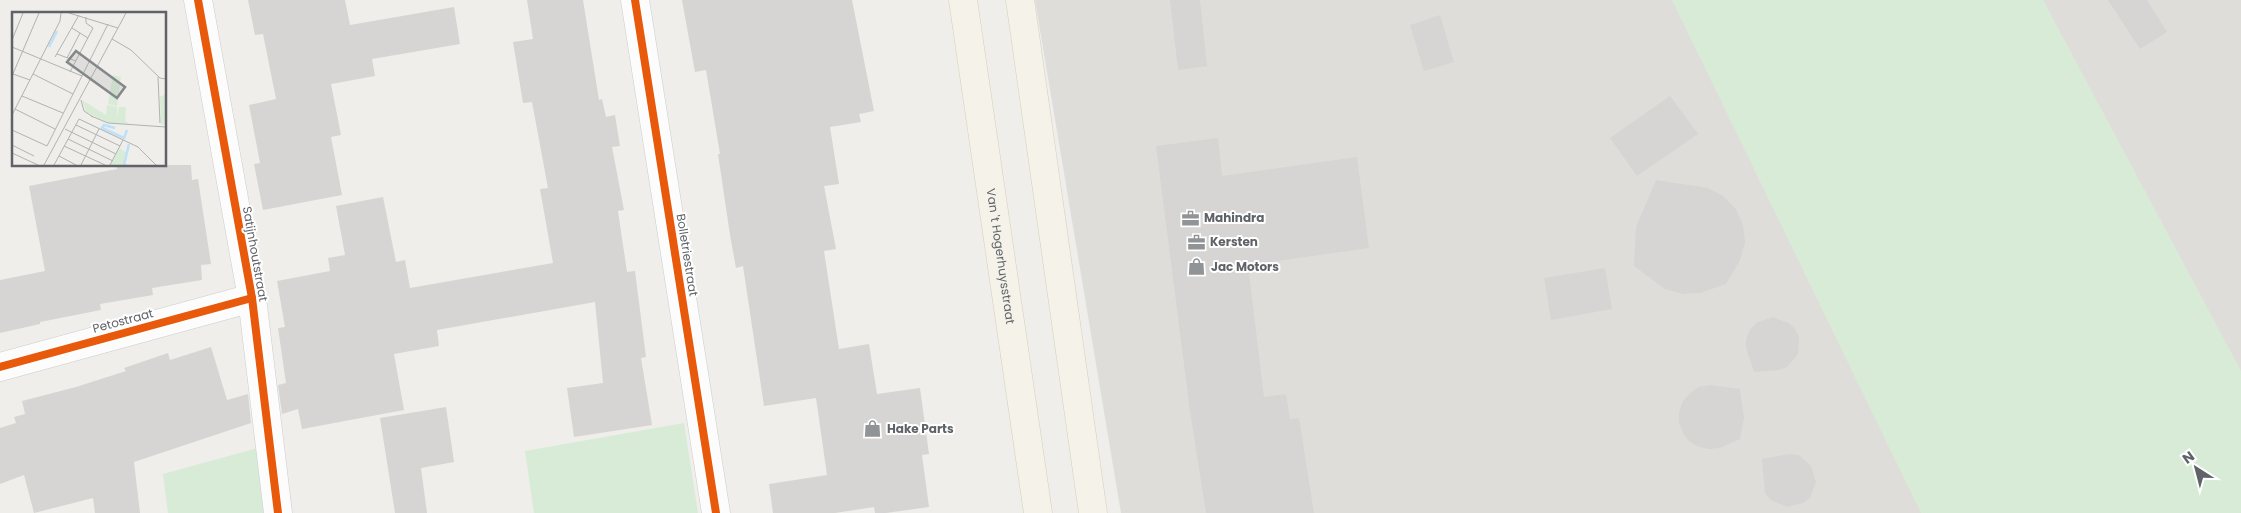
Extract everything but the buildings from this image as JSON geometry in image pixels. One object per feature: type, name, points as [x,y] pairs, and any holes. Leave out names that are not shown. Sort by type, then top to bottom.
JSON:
[{"type":"main road","name":"Van 't Hogerhuysstraat","points":[[963,0],[1038,513]]},
{"type":"main road","points":[[1020,0],[1093,513]]},
{"type":"street","name":"Satijnhoutstraat","points":[[198,0],[252,298],[278,513]]},
{"type":"street","name":"Bolletriestraat","points":[[635,0],[716,513]]},
{"type":"street","name":"Petostraat","points":[[0,367],[252,298]]},
{"type":"shaded area","points":[[1035,0],[2241,0],[2241,513],[1121,513]]},
{"type":"green space","points":[[1672,0],[2043,0],[2241,371],[2241,513],[1921,513]]},
{"type":"green space","points":[[684,423],[698,513],[534,513],[525,451]]},
{"type":"green space","points":[[261,447],[269,513],[168,513],[163,474]]},
{"type":"cycle path","points":[[198,0],[252,298],[278,513]]},
{"type":"cycle path","points":[[635,0],[716,513]]},
{"type":"cycle path","points":[[0,367],[252,298]]},
{"type":"place","name":"Mahindra","points":[[1190,218]]},
{"type":"place","name":"Kersten","points":[[1196,242]]},
{"type":"place","name":"Jac Motors","points":[[1197,267]]},
{"type":"place","name":"Hake Parts","points":[[873,429]]}]
